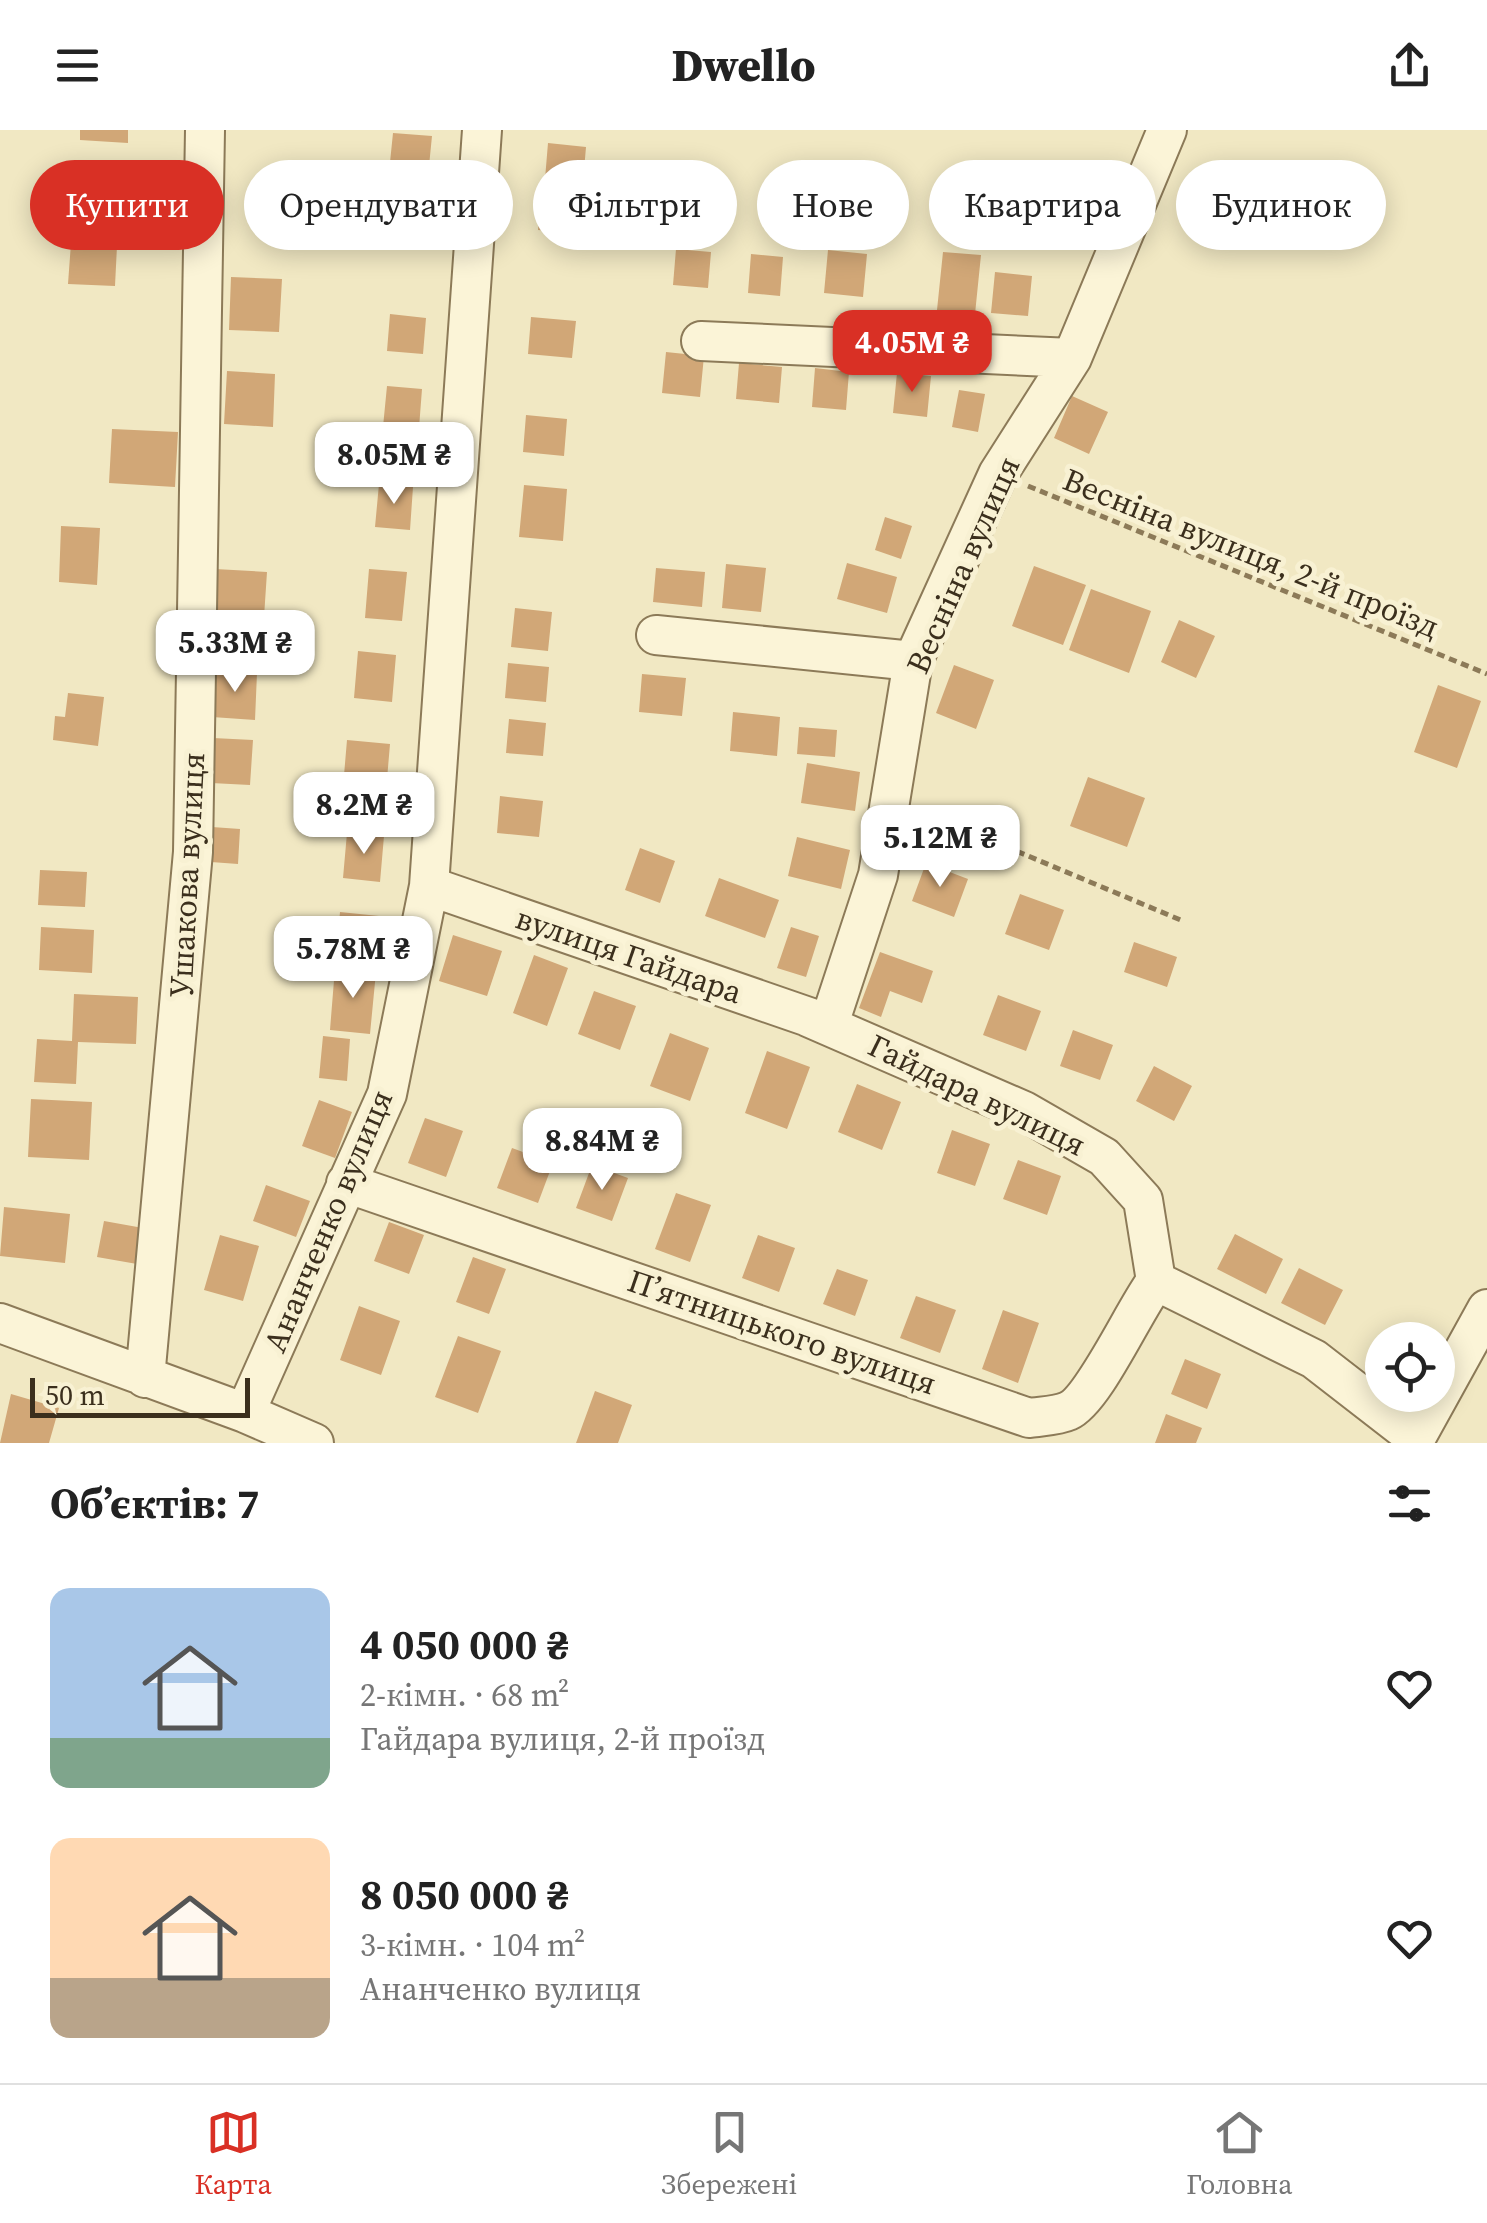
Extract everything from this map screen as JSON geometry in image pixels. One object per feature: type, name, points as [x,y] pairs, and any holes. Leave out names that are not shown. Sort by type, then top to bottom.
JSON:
[{"type":"street","name":"Ушакова вулиця","points":[[145,1378],[193,852],[205,130]]},
{"type":"street","name":"Ананченко вулиця","points":[[245,1413],[387,1094],[429,886],[482,130]]},
{"type":"street","name":"Весніна вулиця","points":[[829,1024],[878,876],[913,661],[998,474],[1072,358],[1167,130]]},
{"type":"street","points":[[701,341],[1072,358]]},
{"type":"street","points":[[656,635],[913,661]]},
{"type":"street","name":"вулиця Гайдара","points":[[429,886],[829,1024]]},
{"type":"street","name":"Гайдара вулиця","points":[[829,1024],[1024,1111],[1104,1156],[1142,1200],[1156,1281]]},
{"type":"street","name":"П’ятницького вулиця","points":[[346,1182],[1029,1418],[1071,1411],[1095,1383],[1138,1304],[1156,1281]]},
{"type":"street","points":[[1156,1281],[1314,1359],[1414,1441],[1487,1310]]},
{"type":"street","points":[[0,1323],[245,1413],[314,1443]]},
{"type":"path","name":"Весніна вулиця, 2-й проїзд","points":[[998,474],[1487,674]]},
{"type":"path","points":[[891,798],[1183,921]]},
{"type":"building","points":[[80,130],[128,130],[128,143],[80,140]]},
{"type":"building","points":[[393,133],[432,136],[430,160],[390,160]]},
{"type":"building","points":[[548,143],[586,147],[585,160],[547,160]]},
{"type":"building","points":[[70,250],[117,250],[115,286],[68,284]]},
{"type":"building","points":[[676,250],[711,252],[708,288],[673,285]]},
{"type":"building","points":[[828,250],[867,254],[863,297],[824,293]]},
{"type":"building","points":[[943,252],[981,255],[975,314],[937,310]]},
{"type":"building","points":[[751,254],[783,257],[780,296],[748,293]]},
{"type":"building","points":[[995,272],[1032,276],[1028,316],[991,313]]},
{"type":"building","points":[[231,277],[282,279],[279,332],[229,330]]},
{"type":"building","points":[[390,314],[426,318],[423,354],[387,351]]},
{"type":"building","points":[[531,317],[576,321],[572,358],[528,354]]},
{"type":"building","points":[[666,352],[704,356],[700,397],[662,393]]},
{"type":"building","points":[[739,363],[782,367],[779,403],[736,399]]},
{"type":"building","points":[[815,368],[849,372],[846,410],[812,407]]},
{"type":"building","points":[[227,371],[275,374],[273,427],[224,424]]},
{"type":"building","points":[[897,373],[931,376],[927,417],[893,413]]},
{"type":"building","points":[[387,386],[422,389],[418,441],[382,437]]},
{"type":"building","points":[[959,390],[985,394],[978,432],[952,427]]},
{"type":"building","points":[[1072,396],[1108,412],[1089,454],[1054,438]]},
{"type":"building","points":[[526,415],[567,419],[564,456],[523,452]]},
{"type":"building","points":[[112,429],[178,432],[175,487],[109,483]]},
{"type":"building","points":[[379,484],[413,487],[410,530],[375,527]]},
{"type":"building","points":[[524,485],[567,489],[563,541],[519,537]]},
{"type":"building","points":[[885,517],[912,526],[901,559],[875,550]]},
{"type":"building","points":[[61,526],[100,528],[97,585],[59,582]]},
{"type":"building","points":[[847,563],[897,577],[887,613],[837,599]]},
{"type":"building","points":[[726,564],[766,568],[761,612],[722,608]]},
{"type":"building","points":[[1034,566],[1086,585],[1063,645],[1012,626]]},
{"type":"building","points":[[656,568],[705,572],[702,607],[653,602]]},
{"type":"building","points":[[215,569],[267,572],[264,617],[213,614]]},
{"type":"building","points":[[369,569],[407,572],[402,621],[365,618]]},
{"type":"building","points":[[1091,589],[1151,611],[1129,673],[1069,650]]},
{"type":"building","points":[[515,608],[552,612],[548,651],[511,647]]},
{"type":"building","points":[[1179,620],[1215,636],[1196,678],[1161,662]]},
{"type":"building","points":[[358,651],[396,655],[392,702],[354,698]]},
{"type":"building","points":[[508,663],[549,667],[546,702],[505,698]]},
{"type":"building","points":[[954,665],[994,680],[976,729],[936,713]]},
{"type":"building","points":[[214,671],[257,673],[255,720],[212,717]]},
{"type":"building","points":[[642,674],[686,678],[682,716],[639,712]]},
{"type":"building","points":[[1438,685],[1481,701],[1457,768],[1414,752]]},
{"type":"building","points":[[68,693],[104,697],[98,746],[53,740],[55,716],[65,717]]},
{"type":"building","points":[[733,712],[780,717],[777,756],[730,751]]},
{"type":"building","points":[[509,719],[546,723],[543,756],[506,753]]},
{"type":"building","points":[[799,727],[837,730],[835,757],[797,754]]},
{"type":"building","points":[[213,738],[253,740],[250,785],[211,783]]},
{"type":"building","points":[[347,740],[390,744],[386,791],[343,787]]},
{"type":"building","points":[[807,763],[860,772],[855,811],[801,803]]},
{"type":"building","points":[[1088,777],[1145,798],[1127,847],[1070,826]]},
{"type":"building","points":[[500,796],[543,801],[539,837],[497,833]]},
{"type":"building","points":[[212,827],[240,829],[238,864],[211,862]]},
{"type":"building","points":[[347,833],[384,836],[380,882],[343,878]]},
{"type":"building","points":[[797,837],[850,850],[841,889],[788,876]]},
{"type":"building","points":[[640,848],[675,861],[660,903],[625,890]]},
{"type":"building","points":[[926,863],[968,879],[954,917],[912,901]]},
{"type":"building","points":[[40,870],[87,872],[85,907],[38,905]]},
{"type":"building","points":[[719,878],[779,900],[765,938],[705,916]]},
{"type":"building","points":[[1020,894],[1064,910],[1049,950],[1005,934]]},
{"type":"building","points":[[340,912],[379,916],[375,959],[336,956]]},
{"type":"building","points":[[41,927],[94,930],[92,973],[39,970]]},
{"type":"building","points":[[791,927],[819,936],[806,977],[777,968]]},
{"type":"building","points":[[453,935],[502,951],[487,996],[439,981]]},
{"type":"building","points":[[1134,942],[1177,957],[1167,987],[1124,972]]},
{"type":"building","points":[[880,952],[933,971],[922,1003],[890,991],[881,1017],[859,1008]]},
{"type":"building","points":[[534,955],[568,968],[547,1026],[513,1013]]},
{"type":"building","points":[[335,968],[376,972],[370,1034],[330,1030]]},
{"type":"building","points":[[594,991],[636,1006],[620,1050],[578,1034]]},
{"type":"building","points":[[74,994],[138,997],[136,1044],[78,1042],[76,1084],[34,1082],[37,1039],[72,1041]]},
{"type":"building","points":[[998,995],[1041,1011],[1026,1051],[983,1035]]},
{"type":"building","points":[[1073,1030],[1113,1045],[1100,1080],[1060,1066]]},
{"type":"building","points":[[670,1033],[709,1048],[690,1101],[650,1086]]},
{"type":"building","points":[[323,1036],[350,1039],[347,1081],[319,1078]]},
{"type":"building","points":[[767,1051],[810,1067],[787,1129],[745,1113]]},
{"type":"building","points":[[1154,1066],[1192,1086],[1174,1121],[1136,1101]]},
{"type":"building","points":[[857,1084],[901,1102],[882,1150],[838,1132]]},
{"type":"building","points":[[31,1099],[92,1102],[89,1160],[28,1157]]},
{"type":"building","points":[[319,1100],[352,1112],[335,1158],[302,1146]]},
{"type":"building","points":[[425,1118],[463,1131],[446,1177],[408,1163]]},
{"type":"building","points":[[952,1130],[990,1144],[975,1186],[937,1173]]},
{"type":"building","points":[[512,1148],[553,1163],[538,1203],[497,1188]]},
{"type":"building","points":[[1018,1160],[1061,1176],[1047,1215],[1003,1199]]},
{"type":"building","points":[[592,1165],[628,1178],[612,1221],[576,1208]]},
{"type":"building","points":[[266,1185],[310,1201],[296,1237],[253,1221]]},
{"type":"building","points":[[676,1193],[711,1205],[690,1262],[655,1249]]},
{"type":"building","points":[[4,1207],[70,1214],[65,1263],[0,1256]]},
{"type":"building","points":[[104,1221],[143,1228],[137,1264],[97,1257]]},
{"type":"building","points":[[389,1222],[424,1235],[409,1274],[374,1261]]},
{"type":"building","points":[[1235,1234],[1283,1259],[1266,1294],[1217,1269]]},
{"type":"building","points":[[220,1235],[259,1246],[243,1301],[204,1290]]},
{"type":"building","points":[[758,1235],[795,1248],[779,1292],[742,1278]]},
{"type":"building","points":[[473,1257],[506,1269],[489,1314],[456,1302]]},
{"type":"building","points":[[1299,1268],[1343,1290],[1325,1325],[1281,1303]]},
{"type":"building","points":[[837,1269],[868,1280],[855,1316],[823,1304]]},
{"type":"building","points":[[916,1296],[956,1310],[940,1353],[900,1338]]},
{"type":"building","points":[[359,1306],[400,1321],[381,1375],[340,1360]]},
{"type":"building","points":[[1003,1310],[1039,1323],[1018,1383],[982,1369]]},
{"type":"building","points":[[458,1336],[501,1351],[478,1413],[435,1397]]},
{"type":"building","points":[[1185,1359],[1221,1374],[1207,1409],[1171,1394]]},
{"type":"building","points":[[595,1391],[632,1405],[618,1443],[576,1443]]},
{"type":"building","points":[[11,1394],[59,1408],[49,1443],[0,1443]]},
{"type":"building","points":[[1166,1414],[1202,1428],[1196,1443],[1155,1443]]}]
